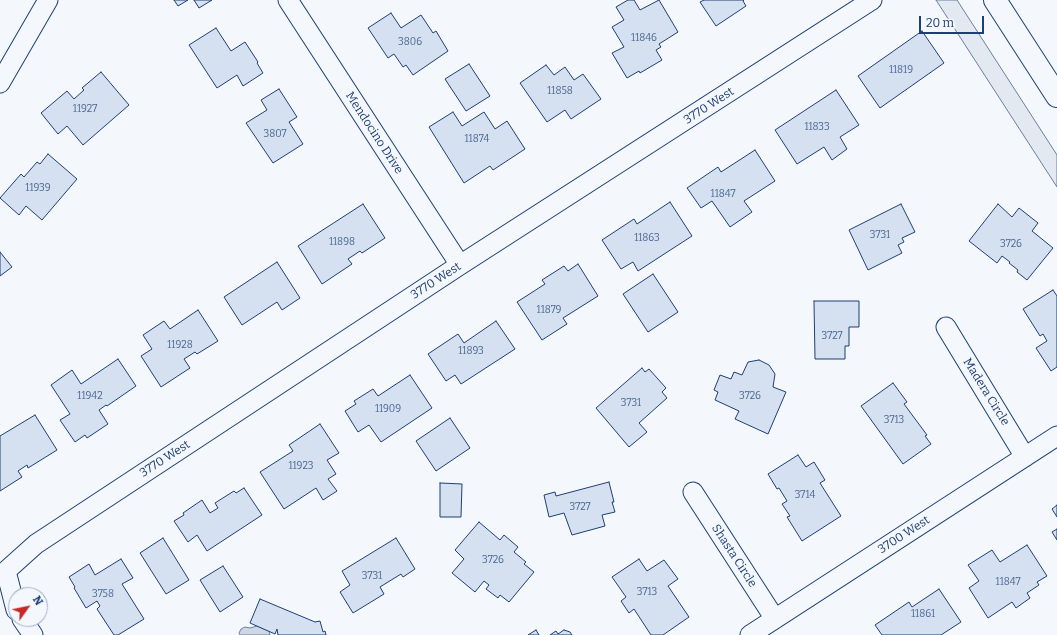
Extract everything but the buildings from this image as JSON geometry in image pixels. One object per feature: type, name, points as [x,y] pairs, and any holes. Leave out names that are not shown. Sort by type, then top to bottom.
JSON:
[{"type":"main road","points":[[995,0],[1057,96]]},
{"type":"street","points":[[0,83],[48,0]]},
{"type":"street","name":"Mendocino Drive","points":[[288,0],[460,265]]},
{"type":"street","name":"3770 West","points":[[10,587],[6,570],[36,544],[460,265],[872,0]]},
{"type":"street","name":"Madera Circle","points":[[946,326],[1025,457]]},
{"type":"street","name":"3700 West","points":[[750,635],[1057,436]]},
{"type":"street","name":"Shasta Circle","points":[[693,492],[775,619]]},
{"type":"shaded area","points":[[936,0],[957,0],[1057,155],[1057,187]]},
{"type":"shaded area","points":[[257,626],[269,631],[270,635],[240,635],[239,633],[241,629],[245,627],[250,628]]}]
